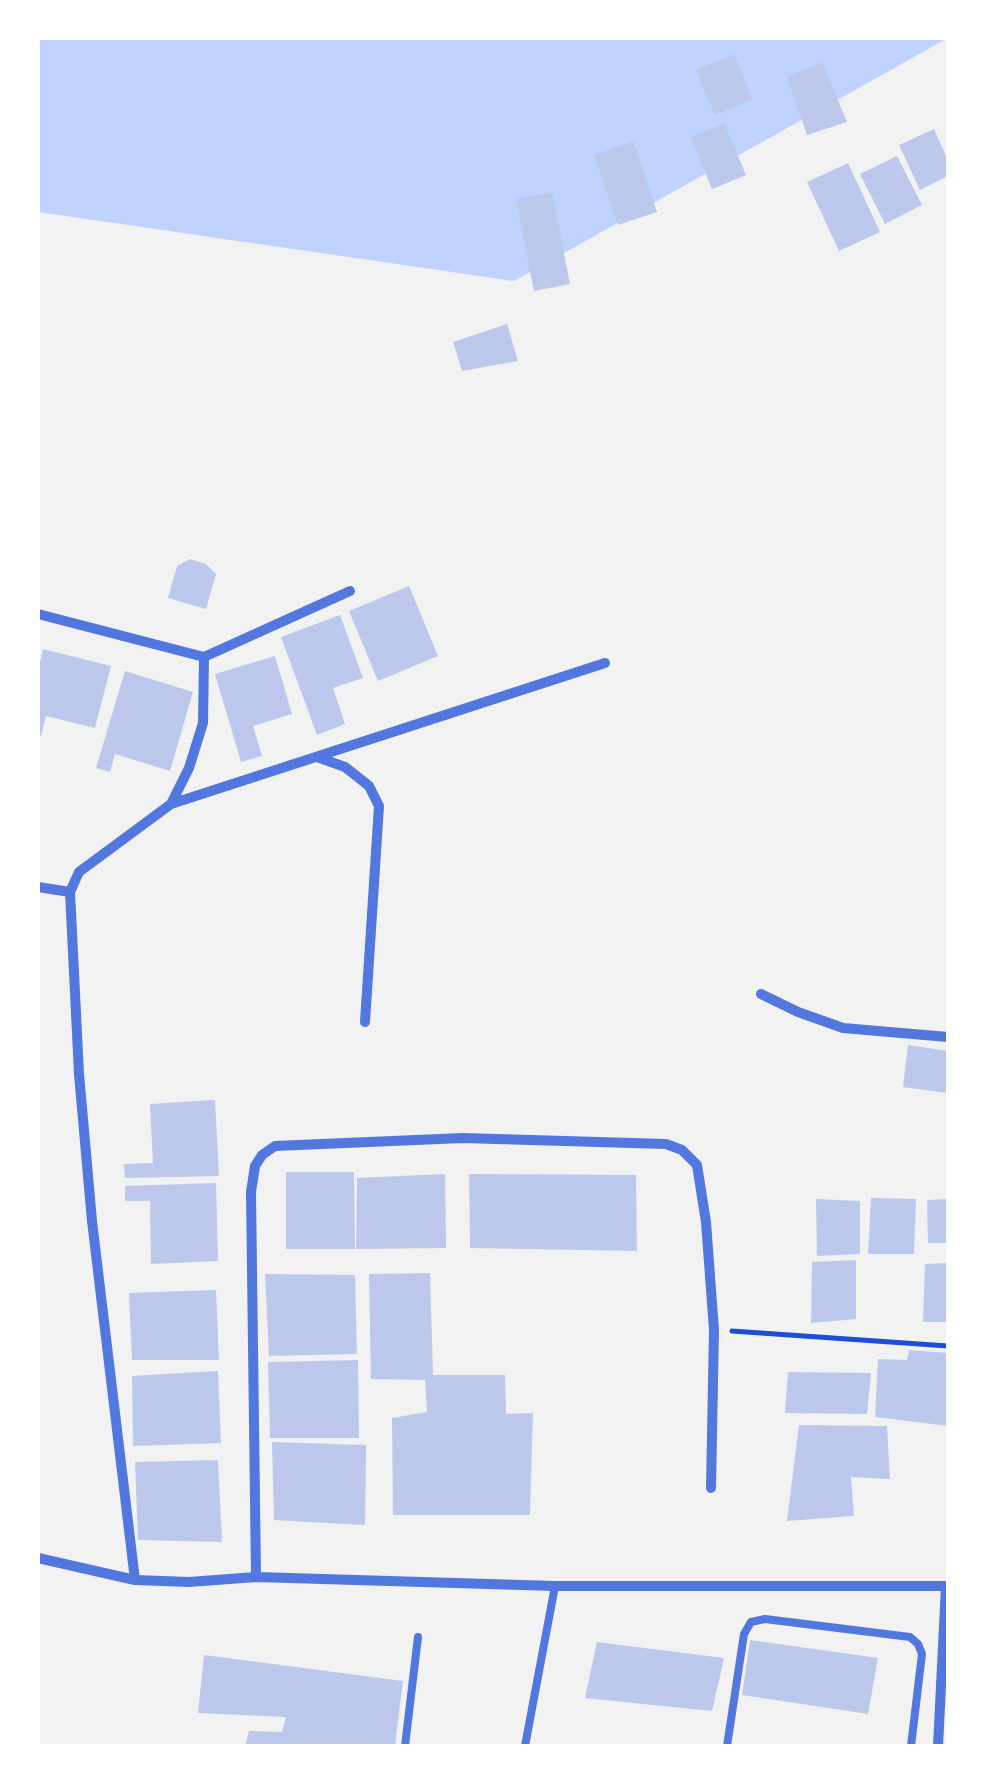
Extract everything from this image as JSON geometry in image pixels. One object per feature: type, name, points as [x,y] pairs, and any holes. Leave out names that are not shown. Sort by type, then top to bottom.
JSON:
[{"type":"street","points":[[38,614],[204,657],[350,591]]},
{"type":"street","points":[[171,804],[203,723],[204,657]]},
{"type":"street","points":[[134,1580],[79,1074],[70,892],[79,872],[171,804],[606,663]]},
{"type":"street","points":[[316,757],[359,778],[369,786],[379,806],[365,1022]]},
{"type":"street","points":[[38,888],[70,892]]},
{"type":"street","points":[[761,994],[844,1028],[948,1037]]},
{"type":"street","points":[[256,1577],[251,1192],[254,1166],[262,1154],[275,1146],[463,1138],[666,1144],[682,1150],[698,1165],[706,1222],[714,1330],[711,1488]]},
{"type":"street","points":[[38,1558],[134,1580],[189,1582],[256,1577],[556,1586],[947,1586],[938,1746]]},
{"type":"lane","points":[[525,1746],[556,1586]]},
{"type":"lane","points":[[727,1746],[744,1634],[750,1622],[765,1619],[910,1637],[922,1654],[912,1746]]},
{"type":"lane","points":[[406,1746],[418,1637]]},
{"type":"path","points":[[714,1330],[948,1346]]},
{"type":"water","points":[[38,38],[948,38],[514,281],[38,212]]},
{"type":"building","points":[[734,54],[752,100],[715,115],[696,70]]},
{"type":"building","points":[[822,62],[847,122],[807,135],[787,77]]},
{"type":"building","points":[[724,123],[746,175],[712,189],[691,137]]},
{"type":"building","points":[[934,129],[948,160],[948,176],[920,190],[899,145]]},
{"type":"building","points":[[633,141],[657,212],[618,225],[594,155]]},
{"type":"building","points":[[897,156],[922,205],[885,224],[860,174]]},
{"type":"building","points":[[848,163],[880,232],[839,251],[807,182]]},
{"type":"building","points":[[552,192],[570,284],[534,291],[516,199]]},
{"type":"building","points":[[507,324],[518,361],[462,371],[453,342]]},
{"type":"building","points":[[190,559],[206,564],[216,574],[206,609],[168,598],[177,566]]},
{"type":"building","points":[[409,586],[438,656],[378,681],[349,611]]},
{"type":"building","points":[[340,615],[363,678],[333,688],[345,724],[317,735],[281,637]]},
{"type":"building","points":[[43,649],[111,666],[95,728],[46,716],[38,736],[38,671]]},
{"type":"building","points":[[275,656],[292,714],[253,726],[262,756],[241,762],[215,674]]},
{"type":"building","points":[[125,671],[193,692],[170,771],[115,754],[110,772],[96,768]]},
{"type":"building","points":[[908,1045],[948,1051],[947,1093],[903,1087]]},
{"type":"building","points":[[215,1100],[219,1176],[125,1178],[124,1164],[153,1163],[150,1104]]},
{"type":"building","points":[[286,1172],[354,1172],[355,1249],[286,1249]]},
{"type":"building","points":[[445,1174],[446,1248],[356,1249],[357,1178]]},
{"type":"building","points":[[469,1174],[636,1175],[637,1251],[470,1248]]},
{"type":"building","points":[[216,1183],[218,1261],[151,1264],[150,1201],[125,1201],[125,1186]]},
{"type":"building","points":[[871,1198],[916,1199],[914,1254],[868,1254]]},
{"type":"building","points":[[816,1199],[860,1201],[860,1254],[817,1256]]},
{"type":"building","points":[[948,1199],[948,1243],[928,1243],[927,1200]]},
{"type":"building","points":[[856,1260],[856,1319],[811,1323],[812,1262]]},
{"type":"building","points":[[948,1263],[948,1322],[923,1322],[925,1264]]},
{"type":"building","points":[[430,1273],[433,1375],[505,1375],[506,1414],[533,1413],[530,1515],[393,1515],[392,1418],[427,1412],[425,1380],[371,1379],[369,1274]]},
{"type":"building","points":[[265,1274],[355,1275],[357,1354],[269,1356]]},
{"type":"building","points":[[216,1290],[219,1360],[132,1360],[129,1293]]},
{"type":"building","points":[[909,1350],[948,1353],[948,1426],[875,1417],[878,1359],[907,1360]]},
{"type":"building","points":[[358,1360],[359,1438],[270,1438],[268,1362]]},
{"type":"building","points":[[218,1371],[221,1443],[133,1446],[132,1376]]},
{"type":"building","points":[[788,1372],[871,1373],[867,1414],[785,1413]]},
{"type":"building","points":[[799,1425],[887,1426],[890,1479],[851,1477],[854,1516],[787,1521]]},
{"type":"building","points":[[272,1442],[366,1445],[365,1525],[274,1520]]},
{"type":"building","points":[[218,1460],[222,1542],[138,1540],[135,1462]]},
{"type":"building","points":[[750,1640],[878,1658],[868,1714],[742,1695]]},
{"type":"building","points":[[597,1642],[724,1658],[712,1711],[585,1698]]},
{"type":"building","points":[[204,1655],[403,1681],[395,1746],[245,1746],[249,1731],[282,1732],[286,1717],[198,1713]]}]
